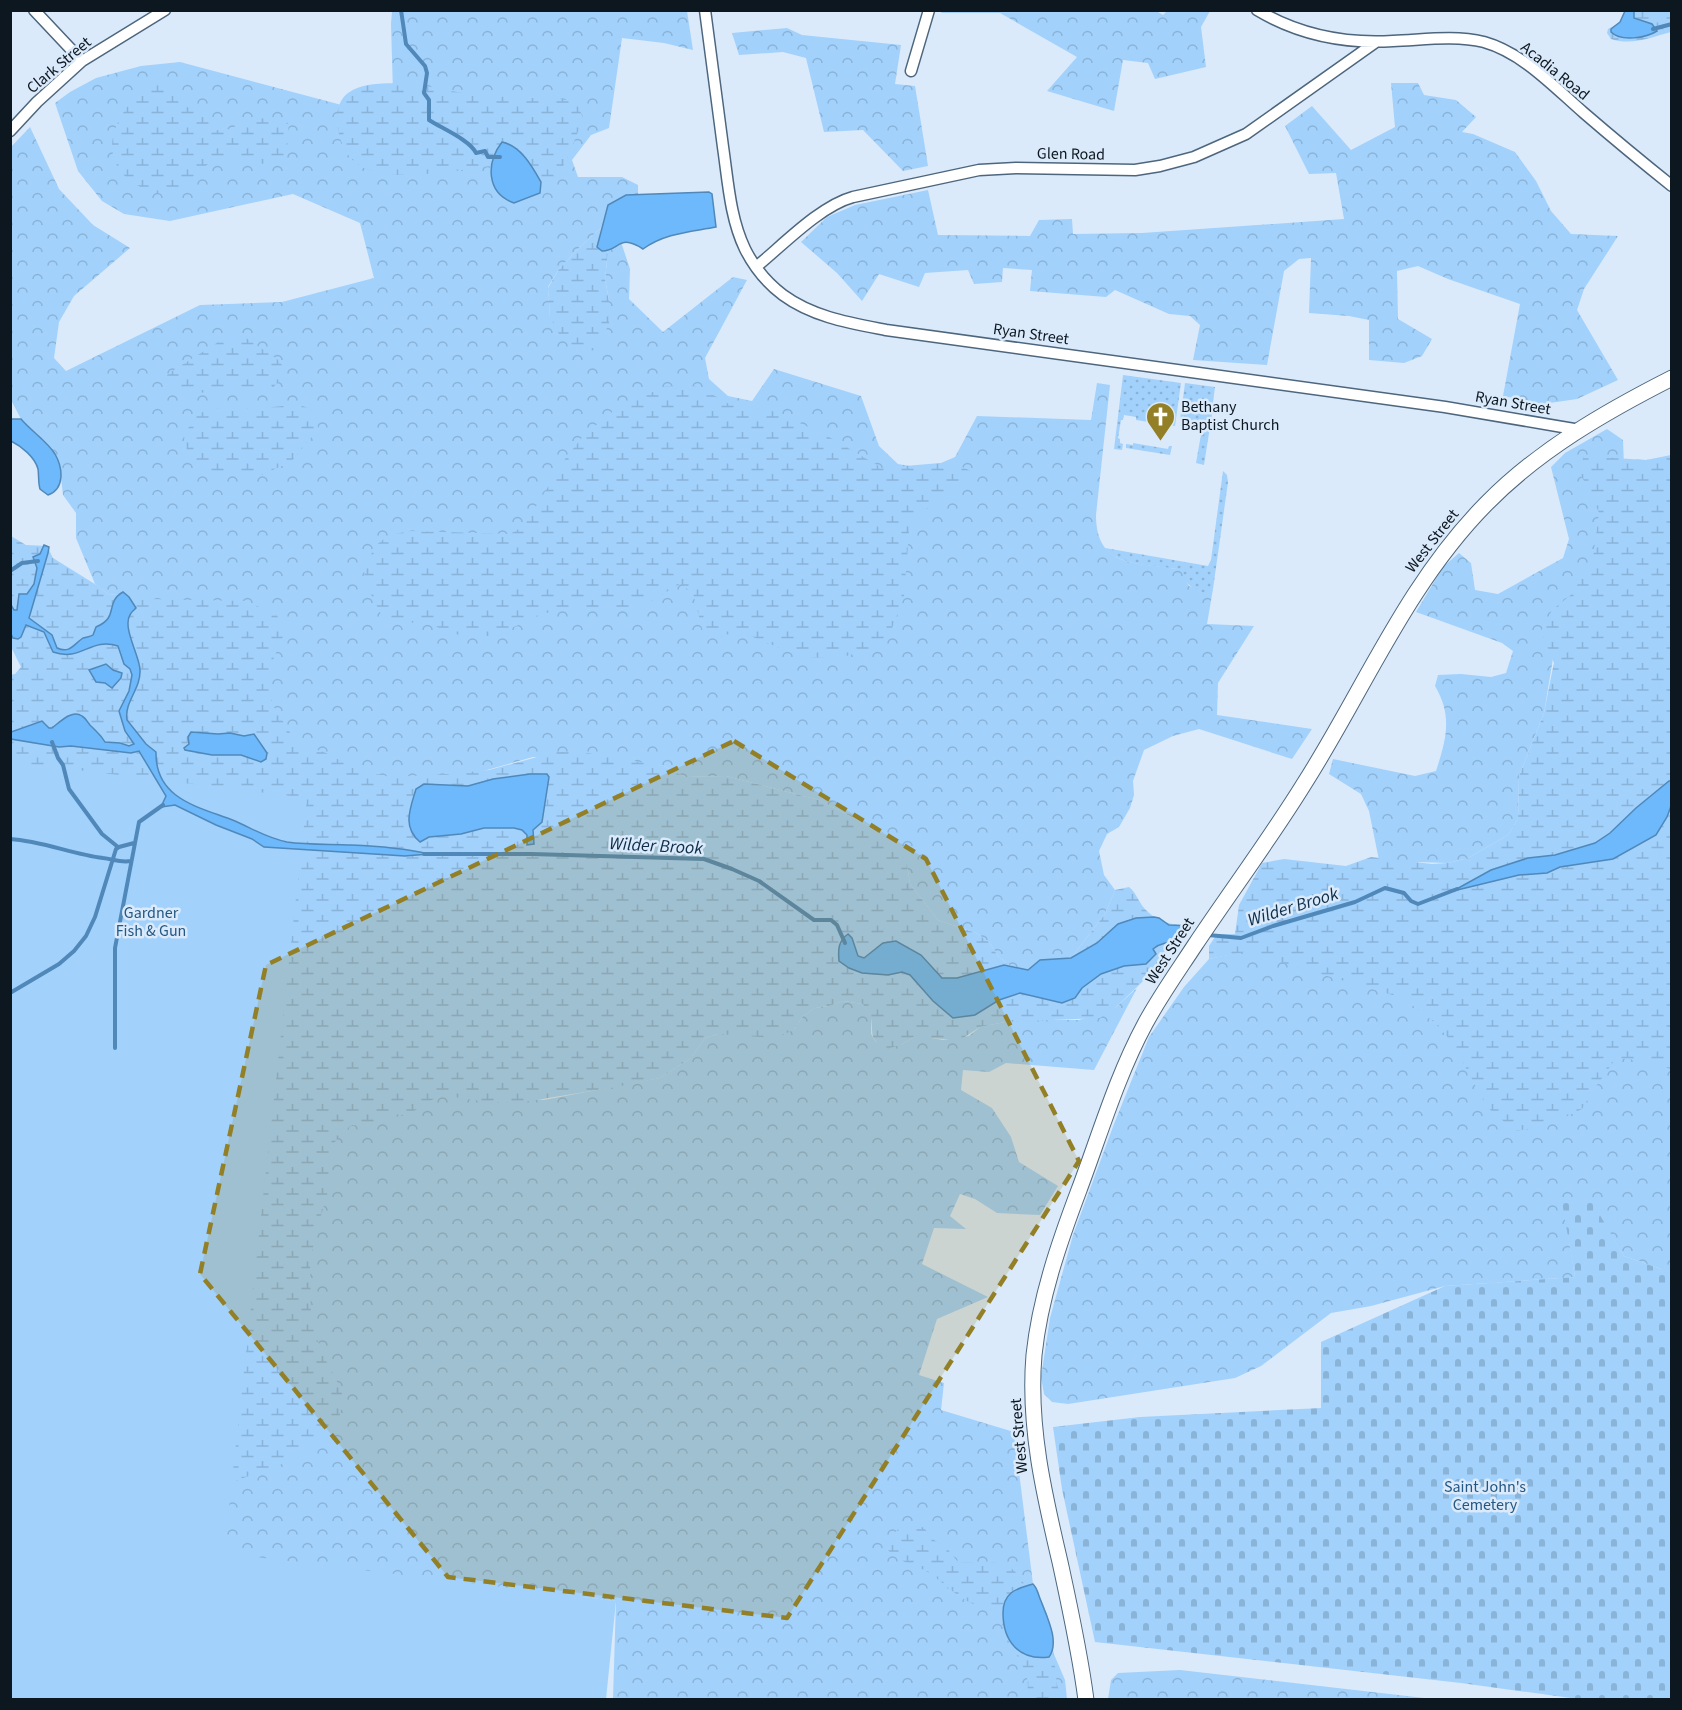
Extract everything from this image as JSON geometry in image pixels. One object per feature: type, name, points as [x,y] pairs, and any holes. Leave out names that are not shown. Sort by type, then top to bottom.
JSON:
[{"type":"main road","name":"West Street","points":[[1086,1700],[1077,1637],[1043,1488],[1036,1445],[1033,1386],[1036,1342],[1041,1314],[1058,1248],[1124,1069],[1152,1011],[1304,785],[1396,625],[1434,564],[1503,487],[1546,452],[1624,403],[1671,378]]},
{"type":"street","points":[[34,10],[81,61]]},
{"type":"street","name":"Clark Street","points":[[10,131],[81,61],[165,10]]},
{"type":"street","name":"Ryan Street","points":[[705,10],[733,213],[743,244],[756,267],[774,287],[795,302],[820,314],[861,325],[1434,405],[1580,430]]},
{"type":"street","points":[[911,71],[929,10]]},
{"type":"street","name":"Acadia Road","points":[[1257,10],[1280,23],[1345,41],[1376,42],[1445,38],[1474,40],[1504,50],[1533,70],[1671,186]]},
{"type":"street","name":"Glen Road","points":[[756,267],[822,212],[854,196],[979,170],[1142,169],[1177,162],[1212,151],[1253,130],[1376,42]]},
{"type":"highlighted area","points":[[734,741],[926,859],[1079,1161],[787,1618],[448,1577],[200,1274],[266,965]]},
{"type":"green space","points":[[942,10],[1155,10],[1163,15],[1167,11],[1210,11],[1201,27],[1206,67],[1155,79],[1148,63],[1123,60],[1114,111],[1047,91],[1077,57],[1000,13],[941,13]]},
{"type":"green space","points":[[392,11],[687,11],[693,50],[664,43],[622,38],[609,128],[591,135],[572,160],[578,177],[622,177],[638,185],[638,194],[626,195],[608,205],[601,228],[559,269],[548,287],[550,317],[609,300],[605,279],[608,251],[621,242],[630,269],[629,299],[663,332],[733,277],[747,280],[705,358],[709,379],[728,396],[752,401],[774,369],[861,396],[879,446],[898,464],[927,469],[955,457],[977,416],[1091,420],[1097,383],[1110,385],[1096,515],[1098,532],[1103,545],[1111,554],[1133,563],[1177,569],[1182,572],[1189,586],[1203,593],[1213,589],[1207,624],[1254,626],[1218,683],[1217,715],[1312,729],[1292,759],[1199,729],[1173,736],[1144,750],[1133,781],[1134,795],[1130,808],[1119,827],[1107,834],[1099,851],[1104,875],[1115,890],[1105,914],[1071,958],[1040,960],[1028,970],[1013,968],[998,956],[989,942],[976,933],[938,920],[910,884],[907,864],[886,835],[819,800],[726,776],[685,777],[664,766],[533,757],[469,775],[405,786],[290,757],[129,597],[123,592],[117,595],[108,594],[95,584],[76,538],[76,513],[63,495],[60,469],[55,454],[21,419],[11,400],[10,172],[12,162],[10,148],[30,127],[59,189],[93,225],[130,248],[74,296],[59,322],[54,358],[66,371],[200,305],[282,302],[374,278],[360,223],[293,194],[170,221],[124,214],[102,201],[78,171],[55,103],[96,78],[141,66],[180,62],[383,116],[393,93]],"holes":[[[495,184],[536,195],[517,202],[506,201],[498,192]]]},
{"type":"green space","points":[[1625,11],[1671,11],[1671,32],[1627,42],[1611,39],[1607,33],[1608,29],[1620,22]]},
{"type":"green space","points":[[787,28],[802,35],[901,45],[895,84],[915,86],[928,166],[903,171],[863,130],[824,132],[806,58],[783,52],[739,55],[732,33]]},
{"type":"green space","points":[[162,80],[175,90],[172,93],[180,104],[201,113],[215,130],[226,130],[257,118],[288,123],[289,138],[284,157],[267,164],[222,158],[207,165],[179,188],[163,193],[148,191],[137,185],[120,171],[113,157],[112,142],[116,127],[135,98]]},
{"type":"green space","points":[[415,83],[468,94],[570,101],[577,103],[583,118],[567,159],[552,182],[530,198],[514,203],[496,189],[491,178],[490,166],[432,174],[401,175],[372,171],[351,159],[341,142],[337,124],[342,99],[348,93],[363,86]]},
{"type":"green space","points":[[1391,83],[1418,83],[1424,95],[1456,100],[1476,117],[1462,132],[1473,134],[1515,152],[1536,181],[1551,211],[1571,234],[1618,236],[1584,289],[1577,310],[1618,380],[1577,399],[1543,404],[1503,396],[1520,304],[1418,266],[1397,271],[1398,319],[1432,339],[1422,356],[1404,363],[1369,360],[1369,320],[1309,313],[1311,258],[1299,259],[1284,271],[1267,365],[1193,360],[1200,325],[1190,316],[1169,314],[1115,290],[1106,297],[1030,291],[1032,270],[1003,268],[1002,282],[974,284],[968,270],[925,273],[919,287],[879,274],[862,301],[837,273],[801,242],[827,217],[855,205],[928,190],[938,235],[1030,236],[1039,220],[1072,219],[1073,234],[1142,233],[1344,219],[1336,173],[1309,174],[1285,126],[1312,106],[1351,150],[1395,127]]},
{"type":"green space","points":[[601,228],[597,247],[602,251],[608,251],[605,279],[609,300],[609,324],[596,350],[578,352],[559,334],[550,317],[548,288],[559,269]]},
{"type":"green space","points":[[228,336],[243,336],[277,359],[286,370],[284,378],[274,386],[187,394],[168,386],[165,378],[169,373]]},
{"type":"green space","points":[[1123,375],[1181,383],[1175,426],[1136,420],[1136,417],[1124,415],[1118,438],[1123,444],[1122,450],[1114,449]]},
{"type":"green space","points":[[1185,383],[1215,387],[1212,410],[1182,406]]},
{"type":"green space","points":[[666,386],[695,386],[729,404],[777,412],[831,438],[882,468],[940,463],[960,466],[971,471],[968,482],[960,491],[946,496],[926,509],[909,531],[904,597],[892,628],[878,647],[843,657],[804,658],[741,632],[724,635],[718,640],[703,632],[693,593],[680,584],[634,611],[568,608],[538,615],[491,636],[459,635],[431,625],[393,620],[381,614],[366,585],[364,570],[375,546],[389,535],[411,531],[510,534],[524,526],[565,459],[584,435],[617,408]]},
{"type":"green space","points":[[294,405],[309,408],[312,411],[318,429],[291,462],[261,475],[234,474],[209,470],[188,455],[184,436],[196,414],[214,409],[252,409]]},
{"type":"green space","points":[[1181,409],[1212,414],[1204,465],[1196,463],[1203,423],[1184,420],[1182,428],[1180,427]]},
{"type":"green space","points":[[1607,429],[1623,440],[1626,520],[1558,628],[1544,713],[1519,776],[1518,819],[1508,835],[1468,858],[1448,863],[1417,862],[1382,875],[1369,811],[1361,794],[1329,774],[1333,759],[1415,776],[1436,771],[1443,749],[1446,728],[1444,708],[1435,686],[1438,675],[1461,674],[1491,677],[1506,673],[1513,651],[1502,643],[1416,612],[1443,567],[1459,553],[1471,563],[1475,590],[1498,594],[1563,558],[1569,539],[1551,467],[1565,453]]},
{"type":"green space","points":[[1133,443],[1168,449],[1172,446],[1170,455],[1126,448],[1126,444],[1133,445]]},
{"type":"green space","points":[[1671,455],[1671,1069],[1636,1060],[1616,1058],[1582,1109],[1547,1126],[1515,1131],[1487,1107],[1452,1042],[1434,1022],[1403,998],[1245,952],[1209,959],[1209,946],[1217,934],[1235,934],[1239,905],[1262,863],[1284,859],[1346,866],[1371,857],[1432,864],[1448,863],[1468,858],[1508,835],[1518,819],[1519,776],[1544,713],[1554,663],[1541,631],[1552,610],[1572,594],[1593,558],[1599,513],[1589,488],[1578,472],[1584,456],[1646,460]]},
{"type":"green space","points":[[1223,471],[1227,475],[1228,482],[1213,589],[1202,593],[1192,588],[1177,569],[1127,561],[1110,554],[1105,548],[1208,566],[1211,560]]},
{"type":"green space","points":[[11,536],[26,545],[47,546],[53,558],[108,594],[117,595],[123,592],[129,597],[145,599],[245,601],[276,614],[282,624],[284,634],[270,667],[272,704],[296,742],[326,753],[358,770],[391,777],[449,774],[489,770],[556,752],[581,752],[664,766],[685,777],[726,776],[819,800],[886,835],[900,846],[907,864],[910,884],[938,920],[976,933],[989,942],[998,956],[1013,968],[1028,970],[1040,960],[1071,958],[1105,914],[1115,890],[1129,887],[1144,908],[1157,919],[1193,926],[1185,936],[1176,937],[1171,941],[1160,965],[1115,1008],[1100,1018],[1005,1022],[980,1027],[960,1040],[914,1037],[901,1045],[886,1049],[874,1039],[870,1016],[863,1004],[843,1001],[815,1008],[803,1016],[794,1030],[774,1038],[718,1034],[705,1038],[691,1058],[660,1078],[517,1103],[487,1102],[448,1096],[435,1098],[414,1111],[384,1121],[350,1126],[331,1146],[327,1196],[310,1262],[311,1322],[323,1355],[342,1391],[338,1422],[296,1459],[232,1482],[11,1471],[10,675],[15,674],[21,667],[11,647]]},
{"type":"green space","name":"Gardner Fish & Gun","points":[[11,762],[307,798],[224,1553],[616,1601],[606,1699],[11,1700]]},
{"type":"green space","points":[[1321,935],[1671,1006],[1671,1298],[1661,1269],[1624,1256],[1603,1222],[1567,1227],[1575,1277],[1445,1286],[1371,1306],[1331,1313],[1261,1366],[1235,1378],[1068,1404],[1052,1402],[1044,1394],[1041,1377],[1050,1318],[1073,1235],[1149,1037],[1184,987],[1209,959]]},
{"type":"green space","points":[[1137,988],[1094,1070],[1006,1063],[989,1072],[963,1070],[961,1090],[992,1108],[1011,1137],[1019,1162],[1058,1186],[1040,1215],[997,1213],[975,1199],[960,1194],[950,1216],[966,1229],[934,1228],[922,1264],[988,1297],[937,1319],[919,1375],[944,1383],[941,1410],[1014,1432],[1033,1584],[1012,1592],[1053,1652],[1065,1680],[1067,1699],[613,1699],[616,1601],[583,1597],[234,1668],[11,1054],[268,1068],[544,1100],[660,1078],[691,1058],[705,1038],[718,1034],[794,1030],[803,1016],[815,1008],[843,1001],[863,1004],[871,1016],[871,1034],[876,1042],[901,1045],[914,1037],[943,1040],[969,1036],[980,1027],[1005,1022],[1079,1020],[1115,1008]]},
{"type":"green space","name":"Saint John's Cemetery","points":[[1591,1200],[1624,1256],[1661,1269],[1671,1285],[1671,1699],[1578,1699],[1461,1683],[1095,1642],[1062,1489],[1053,1427],[1140,1417],[1321,1408],[1321,1342],[1445,1286],[1575,1277],[1562,1202]]},
{"type":"green space","points":[[908,1522],[924,1528],[934,1540],[945,1546],[958,1562],[988,1562],[1004,1565],[1011,1568],[1024,1584],[1033,1584],[1036,1587],[1047,1614],[1057,1685],[1062,1699],[1023,1699],[1028,1682],[1021,1663],[1006,1636],[999,1614],[967,1601],[931,1574],[900,1559],[887,1549],[894,1533]]},
{"type":"green space","points":[[1180,1670],[1433,1699],[1108,1699],[1111,1680],[1118,1673]]},
{"type":"shaded area","points":[[1625,11],[1634,11],[1634,18],[1652,24],[1657,31],[1647,36],[1634,38],[1615,35],[1611,29],[1620,22]]},
{"type":"shaded area","points":[[502,142],[515,148],[530,163],[541,182],[540,193],[514,203],[498,192],[494,185],[491,168]]},
{"type":"shaded area","points":[[709,192],[712,194],[716,227],[669,236],[643,249],[629,243],[602,251],[597,247],[608,205],[626,195]]},
{"type":"shaded area","points":[[10,419],[21,419],[55,454],[60,465],[61,478],[54,492],[48,495],[40,489],[38,469],[34,460],[11,441]]},
{"type":"shaded area","points":[[44,545],[49,547],[48,553],[29,618],[52,635],[57,648],[65,650],[72,648],[83,638],[93,635],[96,627],[108,619],[114,601],[123,592],[136,608],[130,615],[128,627],[139,664],[140,677],[128,707],[127,720],[146,744],[156,752],[158,768],[163,781],[171,791],[194,806],[287,842],[380,847],[429,854],[405,856],[264,847],[252,839],[175,805],[161,807],[166,796],[139,751],[131,753],[71,746],[59,747],[11,739],[11,732],[42,721],[52,728],[66,717],[78,714],[84,717],[105,742],[129,746],[134,744],[125,731],[119,711],[129,691],[132,675],[130,669],[124,664],[118,646],[100,645],[71,654],[63,654],[53,652],[44,632],[26,625],[18,639],[13,638],[11,634],[11,605],[14,610],[17,610],[19,594],[27,594],[34,584],[37,568],[33,557],[40,554]]},
{"type":"shaded area","points":[[106,664],[122,673],[121,678],[112,688],[105,683],[96,682],[89,670]]},
{"type":"shaded area","points":[[191,732],[230,733],[244,736],[254,734],[267,753],[266,759],[261,762],[241,755],[212,755],[185,750],[184,748],[189,744],[188,737]]},
{"type":"shaded area","points":[[547,774],[549,777],[542,822],[533,830],[534,844],[527,845],[527,835],[522,830],[514,828],[484,828],[461,834],[429,837],[420,842],[414,836],[409,817],[416,789],[424,784],[468,786],[493,779]]},
{"type":"shaded area","points":[[1671,781],[1671,806],[1656,835],[1613,859],[1560,867],[1547,873],[1519,875],[1453,891],[1491,870],[1528,858],[1555,855],[1595,843],[1610,833]]},
{"type":"shaded area","points":[[1154,917],[1169,925],[1193,926],[1185,936],[1158,945],[1153,949],[1156,954],[1146,964],[1124,966],[1101,974],[1082,988],[1075,998],[1062,1003],[1020,993],[999,1000],[975,1015],[953,1018],[933,1001],[910,975],[902,972],[888,975],[862,973],[839,961],[839,946],[848,934],[852,938],[858,956],[864,958],[883,943],[896,941],[921,955],[942,978],[957,978],[1004,965],[1028,970],[1040,960],[1071,958],[1097,943],[1118,924],[1136,918]]},
{"type":"shaded area","points":[[1033,1584],[1053,1637],[1049,1657],[1029,1656],[1021,1652],[1010,1640],[1004,1623],[1003,1607],[1007,1597],[1016,1590]]},
{"type":"waterway","points":[[401,10],[406,44],[425,66],[427,73],[424,93],[429,100],[429,120],[468,143],[476,153],[485,151],[488,157],[500,157]]},
{"type":"waterway","points":[[1653,29],[1672,24]]},
{"type":"waterway","points":[[10,571],[22,563],[38,561]]},
{"type":"waterway","points":[[52,742],[63,765],[69,789],[102,834],[118,847]]},
{"type":"waterway","points":[[115,1048],[115,948],[139,822],[163,805]]},
{"type":"waterway","points":[[10,839],[34,842],[91,856],[131,861]]},
{"type":"waterway","points":[[10,993],[59,964],[74,951],[86,936],[95,917],[116,849],[134,843]]},
{"type":"waterway","name":"Wilder Brook","points":[[424,854],[531,854],[704,859],[759,881],[814,920],[831,920],[837,925],[845,943]]},
{"type":"waterway","name":"Wilder Brook","points":[[1208,935],[1241,938],[1273,926],[1355,902],[1385,888],[1404,893],[1411,901],[1418,904],[1457,889]]},
{"type":"place","name":"Bethany Baptist Church","points":[[1160,442]]}]
